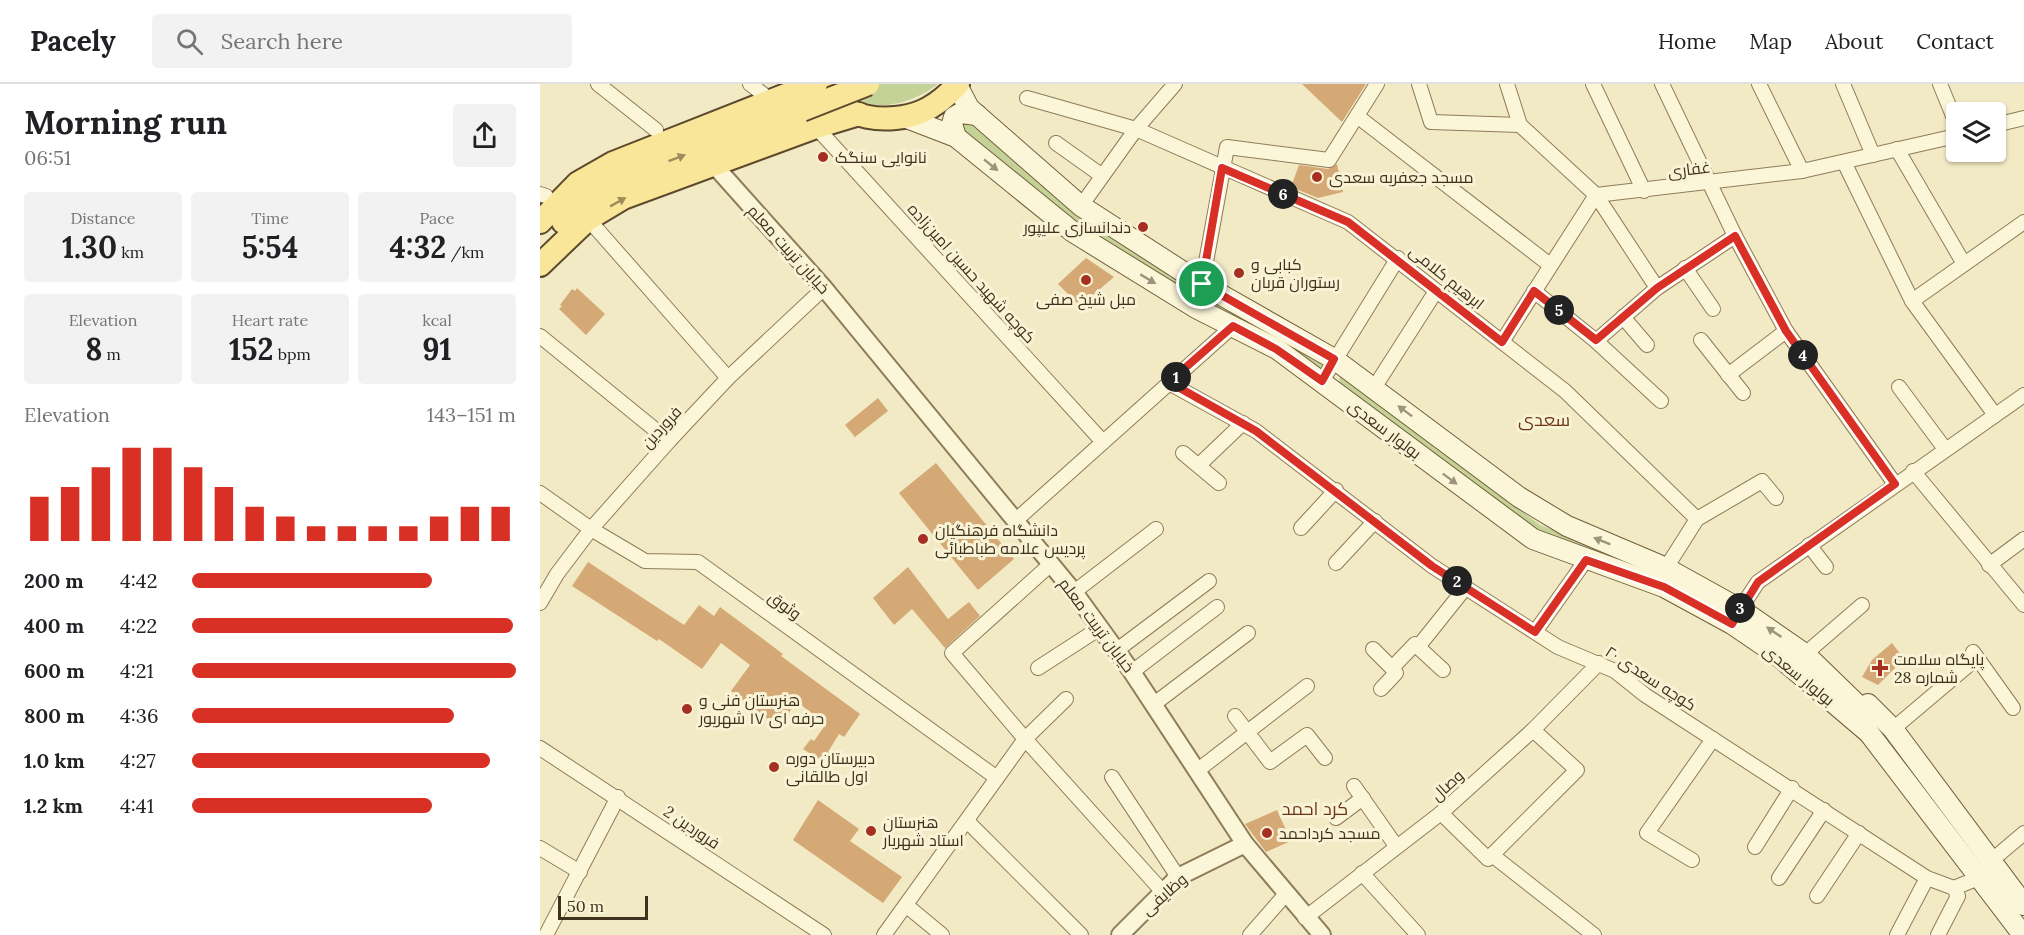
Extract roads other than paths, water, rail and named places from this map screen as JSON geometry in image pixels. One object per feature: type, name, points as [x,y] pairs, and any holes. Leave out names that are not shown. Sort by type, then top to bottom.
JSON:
[{"type":"main road","points":[[829,84],[837,102],[859,114]]},
{"type":"main road","points":[[544,210],[585,203],[636,174],[803,97],[868,84]]},
{"type":"main road","points":[[540,253],[544,210],[567,177],[601,154],[757,89],[803,97],[859,114],[886,119],[904,117],[933,106],[958,85]]},
{"type":"main road","name":"بولوار سعدی","points":[[958,85],[969,108],[1082,206],[1202,284],[1334,359],[1519,497],[1567,526],[1666,568],[1736,616],[1805,654],[1821,681]]},
{"type":"main road","points":[[540,265],[566,237],[588,219],[623,198],[714,165],[803,97]]},
{"type":"main road","points":[[956,136],[952,124],[954,117],[961,113],[977,115]]},
{"type":"main road","name":"بولوار سعدی","points":[[904,117],[956,136],[1073,232],[1196,308],[1276,349],[1533,539],[1736,616],[1776,654],[1821,681],[1881,729]]},
{"type":"main road","points":[[1821,681],[1963,885],[2012,935]]},
{"type":"main road","points":[[1881,729],[1991,861],[2024,905]]},
{"type":"main road","points":[[1881,729],[2024,919]]},
{"type":"main road","points":[[1881,729],[2023,935]]},
{"type":"street","points":[[598,84],[656,130]]},
{"type":"street","points":[[1082,206],[1101,175],[1136,129],[1175,84]]},
{"type":"street","points":[[1202,284],[1227,147],[1329,160],[1377,84]]},
{"type":"street","points":[[1419,84],[1431,122],[1520,125]]},
{"type":"street","points":[[1507,84],[1520,125],[1596,195],[1657,288]]},
{"type":"street","points":[[1593,84],[1644,190]]},
{"type":"street","points":[[1662,84],[1735,236],[1786,331],[1895,484]]},
{"type":"street","points":[[1759,84],[1802,171]]},
{"type":"street","points":[[1843,84],[1873,155]]},
{"type":"street","points":[[1940,84],[1947,102]]},
{"type":"street","name":"کوچه شهید حسین امین‌زاده","points":[[803,97],[1103,442]]},
{"type":"street","name":"ابرهیم کلامی","points":[[1027,98],[1136,129],[1348,222],[1398,258],[1436,291],[1565,391],[1697,519]]},
{"type":"street","points":[[1356,116],[1550,265]]},
{"type":"street","points":[[2006,122],[2024,118]]},
{"type":"street","name":"غفاری","points":[[1596,195],[1802,171],[1946,138]]},
{"type":"street","points":[[1056,143],[1101,175]]},
{"type":"street","points":[[1897,149],[1964,264]]},
{"type":"street","points":[[1844,162],[1912,301],[1995,415]]},
{"type":"street","name":"خیابان تربیت معلم","points":[[714,165],[824,288],[1074,592],[1154,704],[1245,844],[1285,895],[1322,935]]},
{"type":"street","points":[[1502,342],[1596,195]]},
{"type":"street","points":[[588,219],[728,378]]},
{"type":"street","points":[[1912,301],[2024,222]]},
{"type":"street","points":[[1596,340],[1657,288],[1735,236]]},
{"type":"street","points":[[1322,381],[1398,258]]},
{"type":"street","points":[[1685,268],[1713,309]]},
{"type":"street","name":"فروردین","points":[[540,603],[557,574],[591,529],[669,441],[728,378],[824,288]]},
{"type":"street","points":[[1374,387],[1436,291]]},
{"type":"street","points":[[1534,291],[1596,340],[1661,401]]},
{"type":"street","points":[[1623,318],[1647,345]]},
{"type":"street","points":[[1015,521],[1233,326]]},
{"type":"street","points":[[1728,375],[1786,331]]},
{"type":"street","points":[[540,336],[669,441]]},
{"type":"street","points":[[1701,340],[1743,393]]},
{"type":"street","name":"کوچه سعدی ۲۰","points":[[1169,382],[1243,423],[1336,490],[1432,566],[1558,647],[1599,663],[1927,878],[1963,885]]},
{"type":"street","points":[[1899,387],[1945,449]]},
{"type":"street","points":[[1736,616],[1758,582],[1913,471],[2023,397]]},
{"type":"street","points":[[1199,465],[1243,423]]},
{"type":"street","points":[[1183,453],[1219,483]]},
{"type":"street","points":[[1913,471],[2024,605]]},
{"type":"street","points":[[1666,568],[1697,519],[1762,482],[1776,498]]},
{"type":"street","points":[[1301,528],[1336,490]]},
{"type":"street","name":"وثوق","points":[[540,493],[591,529],[645,561],[698,562],[997,778]]},
{"type":"street","points":[[1336,563],[1375,520]]},
{"type":"street","points":[[1074,592],[1156,529]]},
{"type":"street","points":[[1989,565],[2024,538]]},
{"type":"street","points":[[1809,545],[1826,567]]},
{"type":"street","points":[[1535,632],[1586,560]]},
{"type":"street","points":[[1051,564],[952,652],[1025,740],[1163,891]]},
{"type":"street","points":[[1117,650],[1209,581]]},
{"type":"street","points":[[1418,647],[1467,587]]},
{"type":"street","points":[[1805,654],[1862,604]]},
{"type":"street","points":[[1132,672],[1217,607]]},
{"type":"street","points":[[1038,668],[1100,628]]},
{"type":"street","points":[[1154,704],[1248,633]]},
{"type":"street","points":[[1392,668],[1415,644],[1443,670]]},
{"type":"street","points":[[1373,649],[1396,673],[1381,689]]},
{"type":"street","points":[[1881,729],[1975,655],[2013,708]]},
{"type":"street","name":"وصال","points":[[1305,918],[1441,813],[1533,730],[1599,663]]},
{"type":"street","points":[[1198,770],[1307,686]]},
{"type":"street","points":[[884,935],[1025,740],[1066,699]]},
{"type":"street","points":[[1235,716],[1270,762],[1307,735],[1325,758]]},
{"type":"street","points":[[1441,813],[1488,859],[1577,771],[1533,730]]},
{"type":"street","points":[[1692,860],[1647,833],[1713,739]]},
{"type":"street","name":"فروردین 2","points":[[540,748],[618,797],[824,935]]},
{"type":"street","points":[[1112,777],[1178,877]]},
{"type":"street","points":[[1354,786],[1396,846]]},
{"type":"street","points":[[1755,848],[1792,788]]},
{"type":"street","points":[[546,935],[618,797]]},
{"type":"street","points":[[1336,818],[1363,798]]},
{"type":"street","points":[[1779,878],[1824,810]]},
{"type":"street","points":[[967,821],[1081,935]]},
{"type":"street","points":[[1818,896],[1859,833]]},
{"type":"street","points":[[1991,861],[2024,833]]},
{"type":"street","name":"وظایفی","points":[[1120,935],[1178,877],[1245,844]]},
{"type":"street","points":[[540,848],[580,872]]},
{"type":"street","points":[[1492,855],[1594,935]]},
{"type":"street","points":[[1362,873],[1418,935]]},
{"type":"street","points":[[1897,935],[1927,878]]},
{"type":"street","points":[[1938,935],[1963,885]]},
{"type":"street","points":[[1250,935],[1285,895]]},
{"type":"street","points":[[907,906],[942,935]]},
{"type":"place","name":"نانوایی سنگک","points":[[823,157]]},
{"type":"place","name":"مسجد جعفریه سعدی","points":[[1317,177]]},
{"type":"place","name":"دندانسازی علیپور","points":[[1143,227]]},
{"type":"place","name":"کبابی و رستوران قربان","points":[[1239,273]]},
{"type":"place","name":"مبل شیخ صفی","points":[[1086,280]]},
{"type":"place","name":"دانشگاه فرهنگیان پردیس علامه طباطبائی","points":[[923,539]]},
{"type":"place","name":"پایگاه سلامت شماره 28","points":[[1880,668]]},
{"type":"place","name":"هنرستان فنی و حرفه ای ۱۷ شهریور","points":[[687,709]]},
{"type":"place","name":"دبیرستان دوره اول طالقانی","points":[[774,767]]},
{"type":"place","name":"هنرستان استاد شهریار","points":[[871,831]]},
{"type":"place","name":"مسجد کرداحمد","points":[[1267,833]]},
{"type":"district","name":"سعدی","points":[[1544,420]]},
{"type":"district","name":"کرد احمد","points":[[1315,809]]}]
